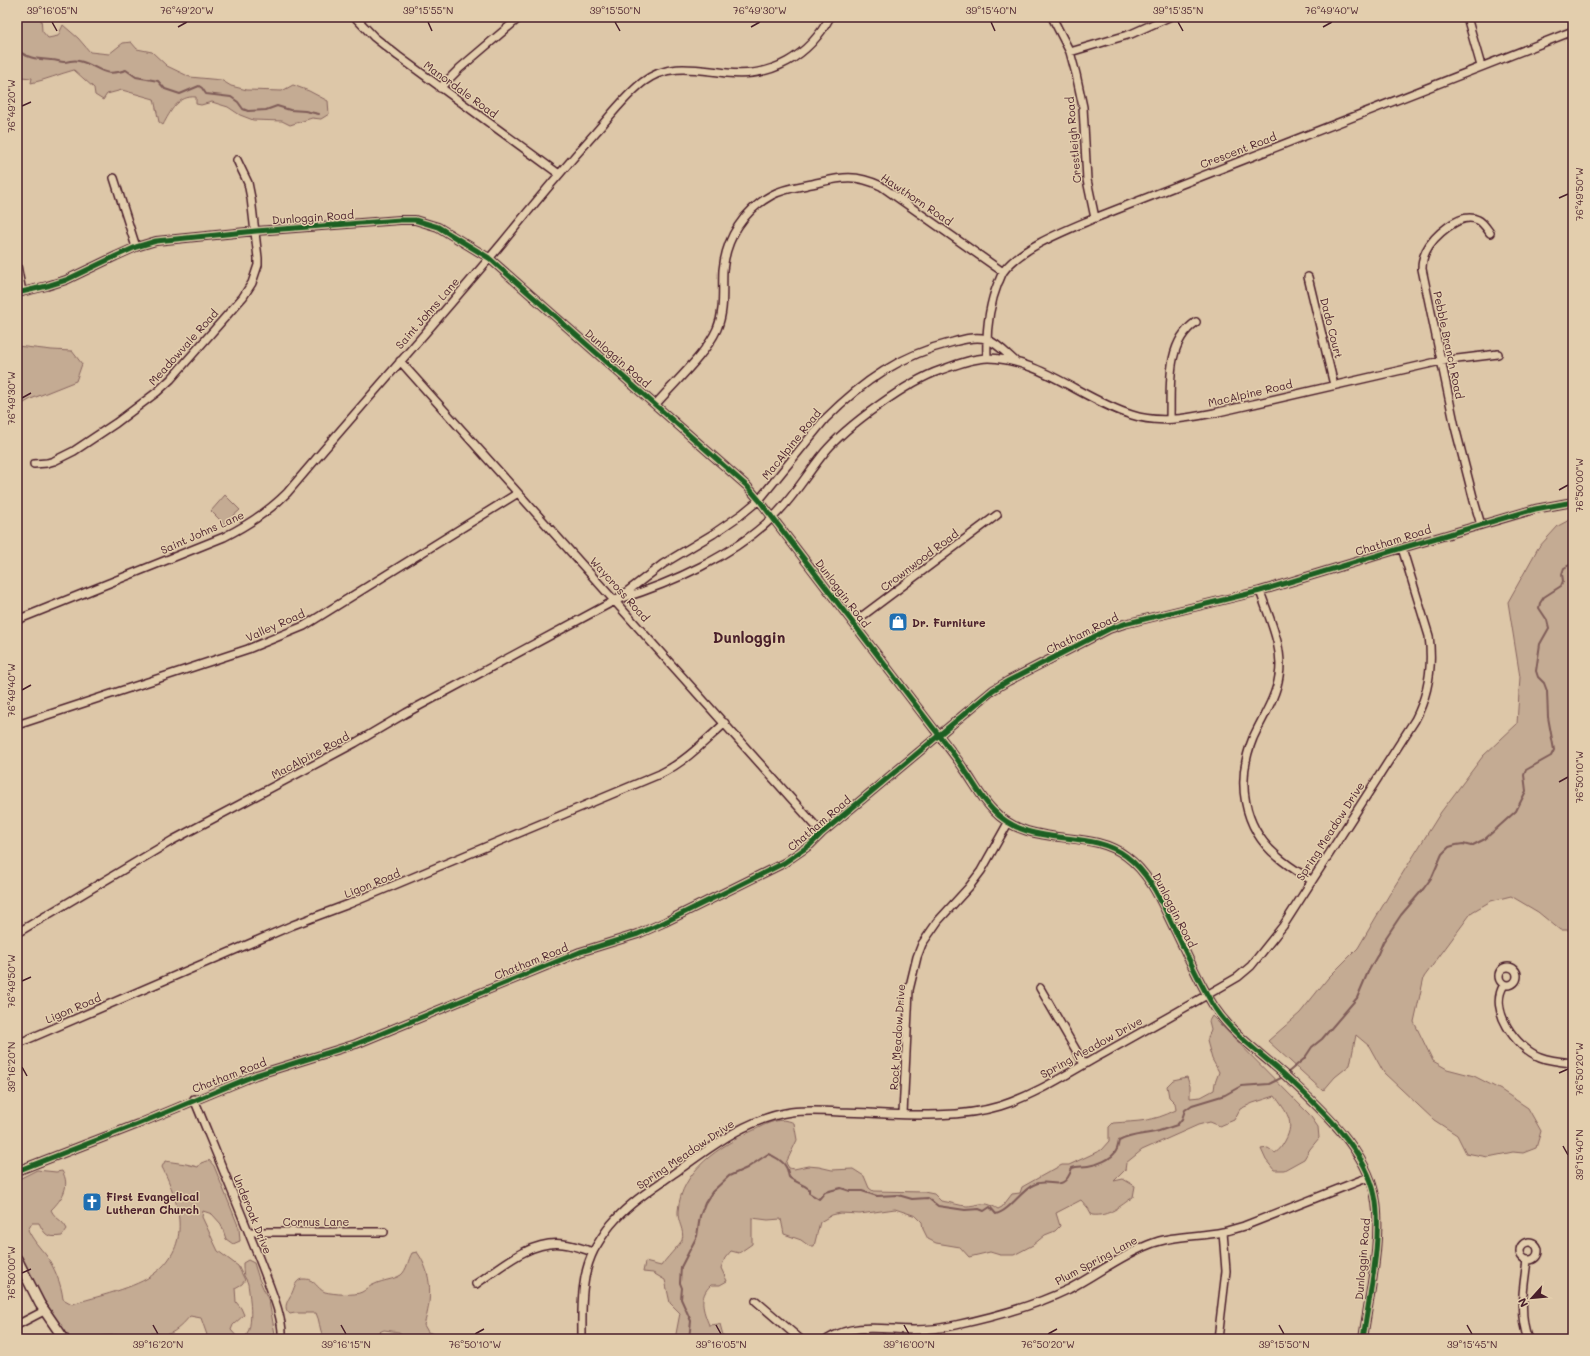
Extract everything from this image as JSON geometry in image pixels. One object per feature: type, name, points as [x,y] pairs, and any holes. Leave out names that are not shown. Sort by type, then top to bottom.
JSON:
[{"type":"main road","points":[[17,1259],[26,1279],[44,1310],[64,1339]]},
{"type":"street","name":"Manordale Road","points":[[355,17],[374,37],[440,88],[559,174]]},
{"type":"street","points":[[440,88],[460,68],[520,17]]},
{"type":"street","name":"Saint Johns Lane","points":[[17,620],[224,537],[259,518],[287,493],[489,258],[559,174],[626,98],[642,83],[651,76],[669,69],[684,68],[728,74],[746,74],[760,72],[776,67],[790,61],[809,46],[816,39],[830,17]]},
{"type":"street","name":"Crestleigh Road","points":[[1052,17],[1070,52],[1082,103],[1087,180],[1094,218]]},
{"type":"street","points":[[1070,52],[1128,35],[1169,17]]},
{"type":"street","points":[[1467,17],[1482,66]]},
{"type":"street","name":"Crescent Road","points":[[987,358],[986,339],[991,305],[1003,272],[1016,259],[1049,238],[1094,218],[1573,31]]},
{"type":"street","name":"Meadowvale Road","points":[[34,464],[54,461],[84,445],[147,400],[171,379],[243,296],[252,283],[258,265],[256,231],[248,183],[237,160]]},
{"type":"street","name":"Hawthorn Road","points":[[656,404],[697,358],[716,331],[721,319],[724,302],[723,270],[729,242],[736,228],[760,202],[773,194],[786,189],[840,178],[854,177],[867,180],[881,186],[1003,272]]},
{"type":"street","points":[[114,178],[136,248]]},
{"type":"street","name":"Pebble Branch Road","points":[[1481,525],[1455,427],[1422,275],[1422,269],[1426,252],[1440,233],[1463,218],[1478,220],[1490,233]]},
{"type":"street","name":"Dunloggin Road","points":[[20,292],[66,280],[136,248],[156,241],[393,220],[415,220],[438,227],[489,258],[747,486],[964,769],[987,804],[1008,823],[1028,832],[1109,847],[1123,853],[1138,865],[1149,879],[1159,896],[1208,995],[1228,1025],[1289,1079],[1326,1116],[1344,1136],[1362,1161],[1374,1194],[1377,1225],[1363,1339]]},
{"type":"street","points":[[17,266],[20,292]]},
{"type":"street","name":"Dado Court","points":[[1308,277],[1334,385]]},
{"type":"street","points":[[1170,419],[1171,374],[1177,343],[1183,333],[1196,322]]},
{"type":"street","name":"MacAlpine Road","points":[[17,933],[177,838],[616,600],[663,564],[713,534],[759,500],[821,423],[836,408],[874,377],[893,364],[932,347],[971,338],[986,339],[999,347],[1015,361]]},
{"type":"street","name":"MacAlpine Road","points":[[616,600],[643,592],[702,565],[755,532],[773,518],[830,446],[855,424],[888,399],[924,377],[940,370],[987,358],[1015,361],[1040,371],[1132,415],[1151,419],[1170,419],[1191,418],[1214,413],[1441,360],[1498,354]]},
{"type":"street","name":"Waycross Road","points":[[400,361],[616,600],[822,833]]},
{"type":"street","name":"Valley Road","points":[[17,725],[248,649],[304,626],[518,493]]},
{"type":"street","name":"Chatham Road","points":[[17,1171],[138,1124],[194,1099],[264,1072],[356,1044],[580,952],[647,930],[784,863],[806,848],[822,833],[998,687],[1109,629],[1144,618],[1260,591],[1535,509],[1573,502]]},
{"type":"street","name":"Crownwood Road","points":[[853,623],[998,515]]},
{"type":"street","name":"Spring Meadow Drive","points":[[582,1339],[583,1291],[586,1272],[593,1252],[608,1228],[628,1207],[722,1139],[753,1123],[791,1112],[812,1111],[937,1115],[960,1113],[1000,1106],[1037,1090],[1208,995],[1238,977],[1251,966],[1277,934],[1415,720],[1427,693],[1431,666],[1429,636],[1402,548]]},
{"type":"street","points":[[1260,591],[1276,640],[1280,665],[1276,689],[1253,739],[1248,754],[1244,771],[1243,788],[1245,803],[1257,831],[1266,844],[1278,857],[1311,880]]},
{"type":"street","name":"Ligon Road","points":[[17,1044],[292,925],[349,904],[646,781],[673,768],[688,757],[725,723]]},
{"type":"street","name":"Rock Meadow Drive","points":[[903,1114],[909,990],[917,957],[922,945],[938,921],[969,887],[981,871],[1008,823]]},
{"type":"street","points":[[1504,985],[1500,991],[1499,997],[1500,1011],[1509,1030],[1517,1041],[1526,1050],[1538,1057],[1552,1061],[1573,1062]]},
{"type":"street","points":[[1040,988],[1084,1064]]},
{"type":"street","name":"Underoak Drive","points":[[194,1099],[249,1232],[274,1301],[281,1326],[282,1339]]},
{"type":"street","name":"Plum Spring Lane","points":[[828,1339],[854,1328],[916,1330],[956,1325],[995,1315],[1043,1300],[1069,1289],[1148,1245],[1174,1238],[1223,1232],[1244,1226],[1369,1177]]},
{"type":"street","name":"Cornus Lane","points":[[249,1232],[384,1232]]},
{"type":"street","points":[[1218,1339],[1226,1271],[1223,1232]]},
{"type":"street","points":[[476,1284],[511,1260],[538,1246],[550,1243],[564,1244],[593,1252]]},
{"type":"street","points":[[1527,1260],[1522,1312],[1523,1324],[1528,1339]]},
{"type":"street","points":[[756,1301],[800,1339]]},
{"type":"street","points":[[17,1325],[44,1310]]},
{"type":"shaded area","points":[[17,17],[41,17],[42,31],[48,38],[58,36],[63,25],[78,38],[90,52],[109,54],[123,43],[131,42],[137,49],[152,52],[167,66],[190,77],[221,80],[231,86],[247,90],[282,91],[293,85],[328,101],[329,114],[321,119],[312,118],[290,125],[282,121],[253,120],[240,115],[228,107],[212,102],[201,105],[196,104],[196,97],[190,97],[175,105],[163,125],[159,122],[154,99],[122,90],[107,94],[103,100],[95,95],[94,88],[74,70],[31,83],[32,78],[21,77],[17,72]]},
{"type":"shaded area","points":[[17,346],[72,351],[82,364],[76,381],[31,399],[17,407]]},
{"type":"shaded area","points":[[225,495],[240,510],[224,524],[211,511]]},
{"type":"shaded area","points":[[1573,518],[1573,930],[1560,930],[1538,912],[1511,896],[1491,901],[1472,912],[1424,977],[1414,1022],[1433,1061],[1447,1069],[1474,1076],[1501,1090],[1528,1108],[1541,1131],[1536,1148],[1523,1153],[1513,1152],[1488,1157],[1466,1153],[1457,1135],[1434,1120],[1384,1073],[1369,1046],[1356,1035],[1350,1065],[1335,1077],[1323,1091],[1268,1041],[1300,1013],[1328,978],[1358,948],[1441,812],[1483,756],[1517,724],[1520,677],[1508,602],[1538,548],[1558,526]]},
{"type":"shaded area","points":[[1212,1016],[1309,1114],[1318,1127],[1319,1138],[1304,1159],[1284,1170],[1274,1170],[1266,1160],[1261,1149],[1268,1148],[1275,1153],[1277,1152],[1285,1141],[1290,1128],[1290,1122],[1286,1112],[1275,1096],[1240,1109],[1234,1120],[1220,1126],[1210,1122],[1198,1125],[1142,1150],[1126,1163],[1125,1170],[1114,1181],[1123,1179],[1135,1186],[1133,1197],[1109,1213],[1098,1215],[1092,1215],[1081,1200],[1056,1213],[1060,1226],[1055,1231],[1045,1235],[1033,1245],[1014,1255],[1000,1255],[990,1252],[969,1257],[960,1247],[936,1243],[928,1239],[923,1229],[922,1222],[916,1216],[895,1209],[860,1214],[840,1213],[832,1215],[820,1222],[814,1246],[809,1246],[801,1240],[784,1234],[781,1219],[768,1220],[752,1218],[752,1244],[739,1253],[731,1251],[725,1258],[721,1268],[727,1281],[720,1285],[711,1285],[704,1294],[703,1304],[709,1325],[720,1324],[724,1339],[675,1339],[680,1313],[670,1303],[665,1280],[653,1273],[643,1272],[645,1262],[661,1266],[681,1242],[683,1236],[678,1211],[681,1196],[686,1183],[704,1161],[741,1136],[768,1123],[784,1120],[789,1121],[794,1123],[797,1140],[786,1163],[789,1168],[794,1169],[808,1166],[832,1170],[853,1169],[864,1176],[869,1188],[873,1191],[924,1192],[934,1194],[941,1201],[964,1206],[986,1204],[998,1209],[1002,1207],[1012,1194],[1020,1193],[1022,1187],[1062,1165],[1069,1165],[1101,1150],[1109,1141],[1109,1127],[1113,1123],[1152,1119],[1176,1110],[1175,1103],[1169,1097],[1167,1086],[1173,1080],[1187,1077],[1190,1086],[1190,1098],[1201,1097],[1214,1090],[1219,1072],[1212,1059],[1207,1041],[1211,1029],[1209,1021]]},
{"type":"shaded area","points":[[209,1160],[214,1166],[239,1228],[240,1241],[233,1244],[226,1239],[221,1224],[212,1214],[203,1211],[202,1217],[218,1251],[238,1266],[245,1280],[242,1284],[235,1288],[236,1302],[244,1315],[233,1325],[231,1330],[239,1339],[204,1339],[207,1335],[201,1318],[190,1316],[177,1329],[168,1334],[152,1333],[130,1339],[121,1338],[117,1335],[103,1336],[98,1339],[70,1339],[37,1289],[17,1249],[17,1180],[37,1170],[56,1172],[62,1171],[65,1177],[66,1182],[62,1197],[51,1210],[67,1229],[62,1236],[57,1237],[47,1235],[39,1223],[32,1223],[28,1230],[52,1266],[59,1282],[63,1299],[72,1304],[127,1288],[155,1273],[167,1262],[174,1250],[178,1237],[179,1223],[174,1195],[162,1167],[165,1161],[198,1167],[201,1163]]},
{"type":"shaded area","points":[[417,1252],[426,1269],[430,1287],[429,1306],[424,1325],[428,1332],[447,1339],[408,1339],[399,1332],[384,1330],[370,1336],[369,1339],[330,1339],[323,1336],[316,1313],[290,1314],[286,1309],[296,1283],[302,1279],[308,1279],[314,1282],[322,1291],[325,1292],[344,1294],[359,1293],[373,1285],[401,1275],[406,1268],[412,1253]]},
{"type":"shaded area","points":[[248,1260],[254,1263],[259,1279],[269,1301],[275,1334],[272,1339],[243,1339],[247,1335],[249,1329],[251,1314],[248,1284],[244,1276],[243,1268],[243,1263]]},
{"type":"waterway","points":[[17,49],[25,55],[33,58],[62,62],[77,60],[111,73],[126,70],[136,77],[158,81],[165,89],[180,94],[199,86],[206,94],[231,97],[238,102],[243,109],[248,111],[266,110],[277,106],[290,110],[319,114]]},
{"type":"waterway","points":[[1286,1074],[1304,1059],[1312,1047],[1322,1039],[1357,998],[1383,942],[1401,915],[1432,877],[1442,854],[1449,847],[1463,844],[1471,846],[1485,839],[1516,811],[1526,791],[1524,775],[1526,770],[1551,756],[1554,750],[1548,717],[1547,691],[1544,683],[1538,677],[1536,671],[1540,644],[1549,628],[1547,620],[1539,608],[1544,597],[1561,586],[1564,568],[1573,563]]},
{"type":"waterway","points":[[689,1339],[691,1321],[681,1299],[681,1267],[697,1236],[700,1216],[705,1203],[712,1192],[729,1176],[747,1168],[768,1154],[776,1157],[783,1163],[787,1168],[789,1177],[807,1187],[809,1189],[809,1193],[819,1199],[825,1192],[841,1188],[850,1191],[862,1191],[877,1196],[898,1195],[912,1199],[928,1198],[938,1206],[965,1210],[979,1209],[984,1211],[990,1207],[996,1214],[1005,1209],[1033,1185],[1045,1182],[1056,1184],[1060,1183],[1064,1181],[1072,1168],[1092,1165],[1108,1159],[1116,1151],[1119,1141],[1177,1125],[1182,1119],[1185,1110],[1192,1105],[1225,1095],[1241,1086],[1269,1084],[1283,1077]]},
{"type":"cycle path","points":[[17,293],[66,280],[136,247],[156,241],[256,231],[400,220],[415,220],[438,227],[489,258],[747,486],[948,747],[993,810],[1008,822],[1024,830],[1094,842],[1111,847],[1126,856],[1141,870],[1158,896],[1203,987],[1222,1018],[1239,1036],[1287,1077],[1327,1116],[1340,1130],[1362,1162],[1370,1179],[1375,1196],[1377,1212],[1374,1267],[1363,1339]]},
{"type":"cycle path","points":[[17,1171],[138,1124],[256,1075],[356,1044],[580,952],[638,934],[784,863],[810,845],[822,833],[993,690],[1109,629],[1260,591],[1535,509],[1573,502]]},
{"type":"place","name":"Dr. Furniture","points":[[898,622]]},
{"type":"place","name":"First Evangelical Lutheran Church","points":[[92,1202]]},
{"type":"district","name":"Dunloggin","points":[[749,637]]}]
